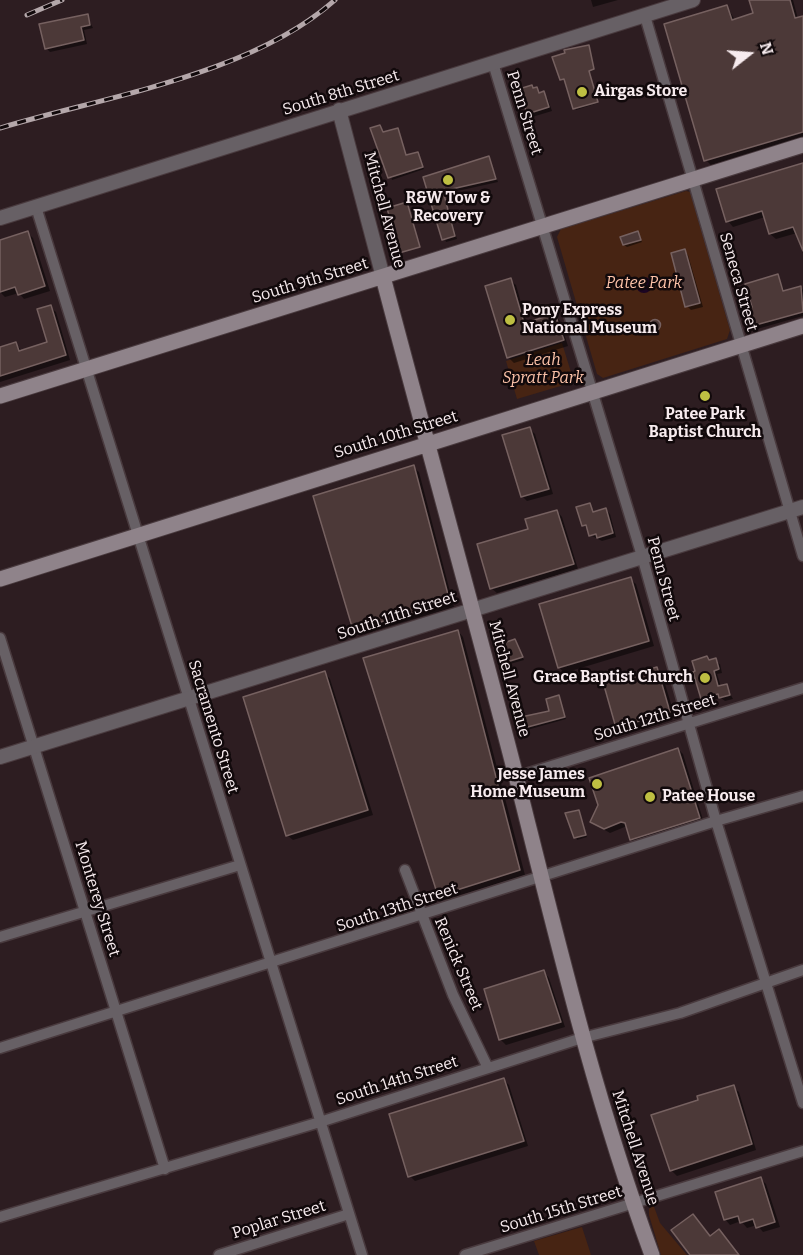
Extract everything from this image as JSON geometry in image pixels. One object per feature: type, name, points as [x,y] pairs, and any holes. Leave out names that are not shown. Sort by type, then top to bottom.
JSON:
[{"type":"main road","name":"South 9th Street","points":[[0,396],[803,145]]},
{"type":"main road","name":"Mitchell Avenue","points":[[383,277],[516,777],[582,1038],[633,1204],[652,1255]]},
{"type":"main road","name":"South 10th Street","points":[[0,579],[803,326]]},
{"type":"street","name":"South 8th Street","points":[[0,218],[693,0]]},
{"type":"street","name":"Seneca Street","points":[[645,16],[741,346],[797,509],[803,556]]},
{"type":"street","name":"Penn Street","points":[[493,63],[642,556],[687,724],[803,1103]]},
{"type":"street","name":"Mitchell Avenue","points":[[339,110],[383,277]]},
{"type":"street","name":"Sacramento Street","points":[[36,207],[362,1255]]},
{"type":"street","name":"South 11th Street","points":[[0,757],[797,509]]},
{"type":"street","name":"Monterey Street","points":[[0,638],[165,1169]]},
{"type":"street","name":"South 12th Street","points":[[516,777],[803,688]]},
{"type":"street","name":"South 13th Street","points":[[0,1048],[272,964],[716,821],[803,796]]},
{"type":"street","points":[[0,937],[240,866]]},
{"type":"street","name":"Renick Street","points":[[405,870],[453,995],[488,1068]]},
{"type":"street","name":"South 14th Street","points":[[0,1217],[320,1122],[582,1038],[680,1012],[803,970]]},
{"type":"street","name":"South 15th Street","points":[[465,1255],[803,1151]]},
{"type":"street","name":"Poplar Street","points":[[219,1255],[349,1214]]},
{"type":"green space","name":"Patee Park","points":[[686,191],[690,192],[730,330],[727,339],[603,378],[597,374],[557,237],[561,229]]},
{"type":"green space","name":"Leah Spratt Park","points":[[562,343],[574,382],[517,399],[506,361]]},
{"type":"green space","points":[[653,1204],[660,1223],[687,1255],[661,1255],[649,1215],[649,1209]]},
{"type":"green space","points":[[582,1227],[591,1255],[539,1255],[534,1241]]},
{"type":"shaded area","points":[[644,277],[652,285],[644,293],[636,285]]},
{"type":"building","points":[[749,0],[790,0],[795,18],[803,16],[803,132],[704,161],[664,24],[727,5],[732,20],[753,13]]},
{"type":"building","points":[[88,14],[90,25],[81,27],[84,40],[45,49],[39,24]]},
{"type":"building","points":[[589,45],[594,69],[589,71],[598,102],[573,109],[564,79],[560,80],[552,57],[565,53],[564,50]]},
{"type":"building","points":[[532,85],[533,88],[537,87],[539,93],[544,91],[549,107],[527,114],[519,89]]},
{"type":"building","points":[[380,125],[383,132],[398,128],[406,155],[418,152],[423,167],[388,178],[370,128]]},
{"type":"building","points":[[489,156],[496,179],[443,191],[455,236],[442,240],[423,177]]},
{"type":"building","points":[[803,163],[803,251],[793,227],[769,234],[762,211],[726,222],[716,189]]},
{"type":"building","points":[[407,202],[420,247],[399,253],[387,208]]},
{"type":"building","points":[[28,231],[45,286],[18,295],[15,287],[0,292],[0,240]]},
{"type":"building","points":[[638,231],[641,240],[623,245],[620,237]]},
{"type":"building","points":[[685,249],[700,303],[685,307],[671,253]]},
{"type":"building","points":[[778,274],[783,291],[801,286],[803,312],[752,326],[747,308],[752,307],[745,284]]},
{"type":"building","name":"Pony Express National Museum","points":[[511,278],[524,323],[555,314],[564,340],[507,358],[485,286]]},
{"type":"building","points":[[51,305],[66,355],[0,376],[0,347],[16,342],[19,351],[47,342],[37,309]]},
{"type":"building","points":[[655,319],[661,325],[655,331],[649,325]]},
{"type":"building","points":[[530,427],[549,489],[521,497],[502,435]]},
{"type":"building","points":[[414,465],[450,602],[353,630],[313,496]]},
{"type":"building","points":[[590,503],[593,512],[606,508],[613,533],[597,538],[596,534],[589,536],[586,525],[582,526],[576,507]]},
{"type":"building","points":[[557,510],[574,564],[490,589],[477,544],[528,529],[525,519]]},
{"type":"building","points":[[631,577],[649,641],[558,668],[539,604]]},
{"type":"building","points":[[458,630],[520,870],[438,896],[363,658]]},
{"type":"building","points":[[515,639],[523,657],[507,662],[501,644]]},
{"type":"building","name":"Grace Baptist Church","points":[[707,656],[709,660],[716,658],[719,669],[714,671],[718,686],[727,684],[730,695],[719,698],[718,694],[701,699],[692,661]]},
{"type":"building","points":[[657,667],[670,712],[616,728],[603,682]]},
{"type":"building","points":[[325,671],[368,810],[286,836],[243,697]]},
{"type":"building","points":[[559,695],[565,717],[524,728],[521,717],[549,711],[546,699]]},
{"type":"building","name":"Patee House","points":[[678,748],[700,818],[630,840],[625,823],[621,822],[604,829],[590,822],[598,805],[589,778]]},
{"type":"building","points":[[579,810],[586,835],[574,838],[565,813]]},
{"type":"building","points":[[544,970],[561,1022],[499,1040],[484,989]]},
{"type":"building","points":[[504,1078],[524,1141],[408,1177],[389,1114]]},
{"type":"building","points":[[734,1085],[752,1144],[670,1171],[651,1115],[698,1100],[697,1096]]},
{"type":"building","points":[[761,1177],[775,1222],[756,1228],[753,1219],[740,1223],[738,1216],[724,1220],[715,1192]]},
{"type":"building","points":[[693,1214],[710,1236],[719,1229],[739,1255],[690,1255],[671,1230]]},
{"type":"railway","points":[[27,15],[62,0]]},
{"type":"railway","points":[[0,128],[176,80],[220,65],[262,47],[301,26],[335,0]]},
{"type":"place","name":"Airgas Store","points":[[582,92]]},
{"type":"place","name":"R&W Tow & Recovery","points":[[448,180]]},
{"type":"place","name":"Pony Express National Museum","points":[[510,320]]},
{"type":"place","name":"Patee Park Baptist Church","points":[[705,396]]},
{"type":"place","name":"Grace Baptist Church","points":[[705,678]]},
{"type":"place","name":"Jesse James Home Museum","points":[[597,784]]},
{"type":"place","name":"Patee House","points":[[650,797]]}]
